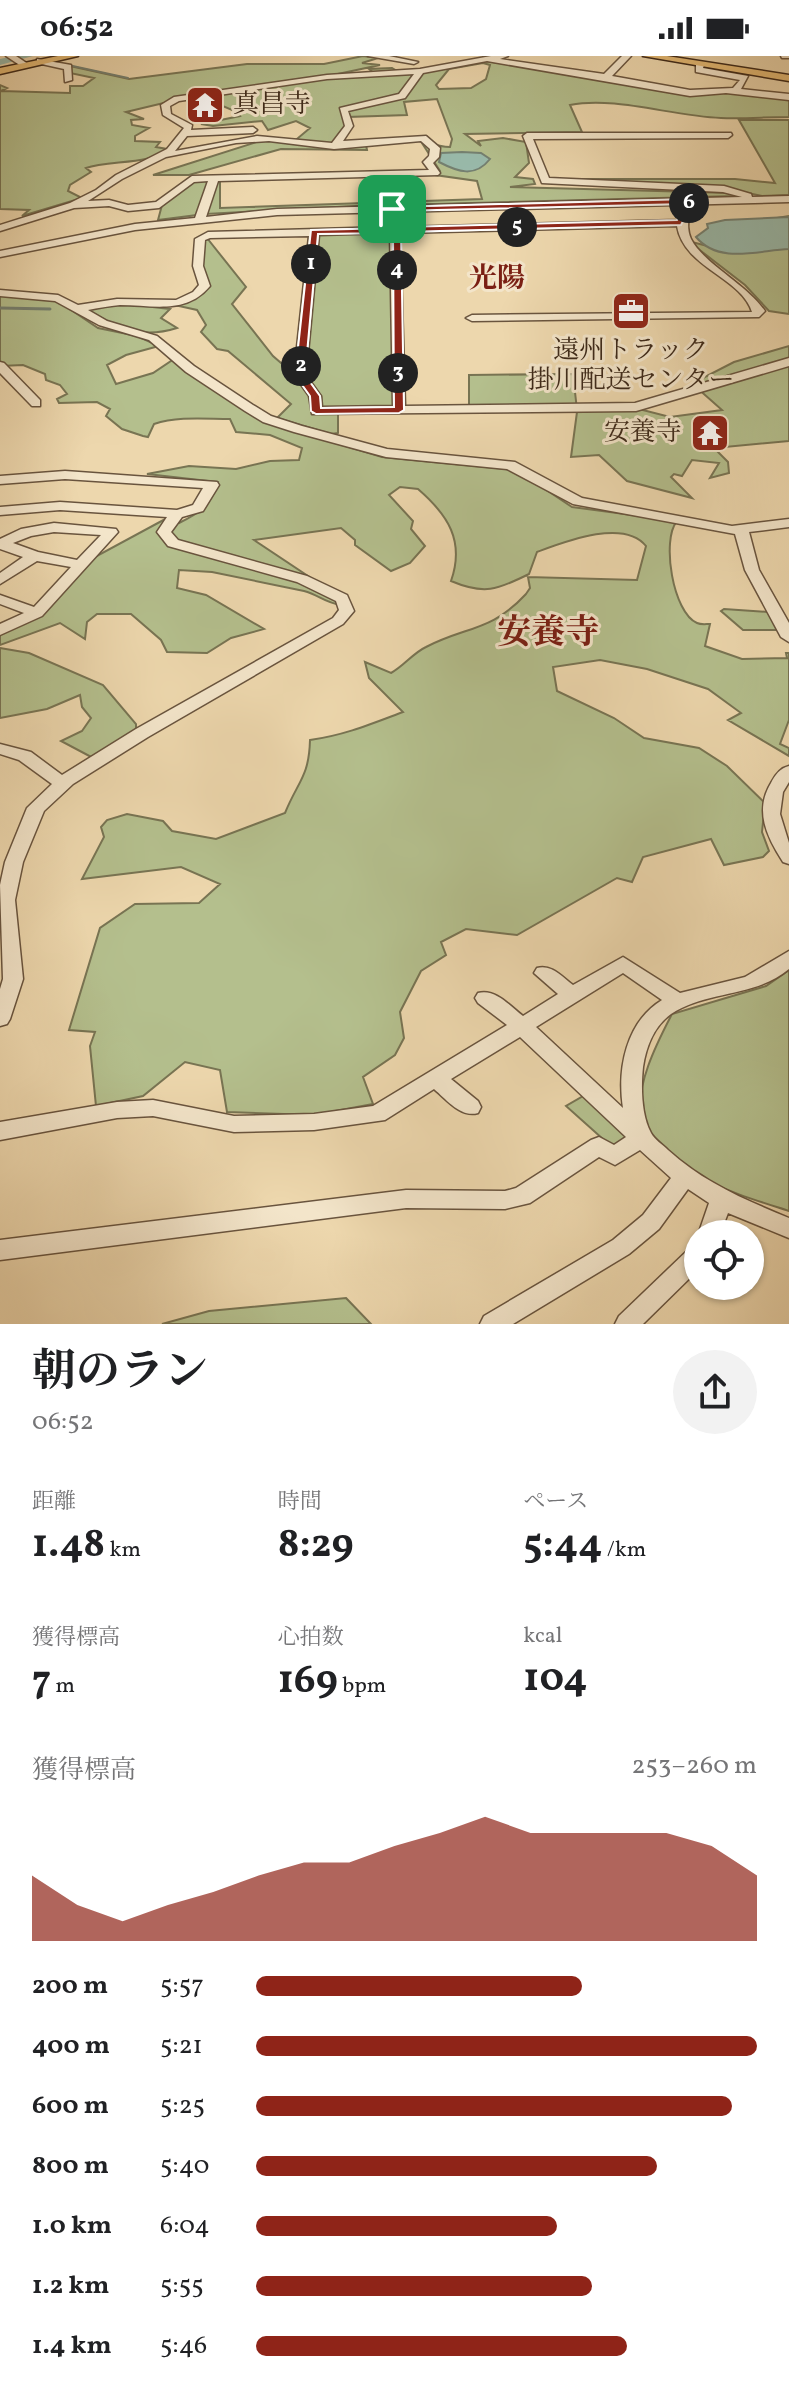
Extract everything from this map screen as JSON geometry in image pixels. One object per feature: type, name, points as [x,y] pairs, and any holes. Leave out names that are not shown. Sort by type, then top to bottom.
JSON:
[{"type":"main road","points":[[0,71],[14,58],[40,61],[73,56]]},
{"type":"main road","points":[[648,56],[789,78]]},
{"type":"street","points":[[372,56],[417,67]]},
{"type":"street","points":[[0,228],[73,205],[166,154],[189,127],[167,115],[165,105],[217,92],[504,56]]},
{"type":"street","points":[[606,77],[627,56]]},
{"type":"street","points":[[729,70],[735,56]]},
{"type":"street","points":[[0,58],[14,58]]},
{"type":"street","points":[[479,59],[606,77],[690,93],[735,91],[789,97]]},
{"type":"street","points":[[40,61],[68,67],[68,80]]},
{"type":"street","points":[[700,65],[699,70],[745,78],[735,91]]},
{"type":"street","points":[[73,205],[109,203],[128,208],[159,205],[188,180],[429,174],[437,171],[428,162],[434,157],[435,148],[427,139],[336,144],[349,126],[343,110],[402,96],[417,67]]},
{"type":"street","points":[[187,133],[257,130]]},
{"type":"street","points":[[728,135],[527,136],[545,181],[724,189],[745,194],[752,200]]},
{"type":"street","points":[[166,154],[248,138],[331,147],[382,141]]},
{"type":"street","points":[[200,219],[214,179]]},
{"type":"street","points":[[0,254],[96,233],[200,219],[392,209],[789,199]]},
{"type":"street","points":[[472,318],[755,315],[759,311],[747,292],[687,247],[681,223],[689,202]]},
{"type":"street","points":[[493,227],[530,206]]},
{"type":"street","points":[[392,209],[397,230],[399,410]]},
{"type":"street","points":[[78,308],[119,302],[169,306],[187,299],[205,286],[199,254],[200,239],[208,235],[681,223]]},
{"type":"street","points":[[314,232],[300,375],[315,396],[316,411],[636,407],[789,362]]},
{"type":"street","points":[[0,293],[58,298],[109,326],[153,338],[190,369],[267,419],[386,453],[510,465],[578,501],[741,530],[789,523]]},
{"type":"street","points":[[0,366],[36,403]]},
{"type":"street","points":[[344,410],[344,440]]},
{"type":"street","points":[[0,480],[65,475],[212,485],[198,508],[177,514],[82,506],[0,511]]},
{"type":"street","points":[[67,525],[82,506]]},
{"type":"street","points":[[0,1019],[13,979],[6,918],[14,862],[36,808],[63,784],[222,686],[338,621],[347,611],[342,598],[302,579],[173,543],[164,532],[177,514]]},
{"type":"street","points":[[0,630],[37,613],[111,532],[67,525],[13,534],[1,544]]},
{"type":"street","points":[[741,530],[752,570],[789,637]]},
{"type":"street","points":[[1,544],[34,556],[80,565]]},
{"type":"street","points":[[0,580],[34,556]]},
{"type":"street","points":[[0,599],[37,613]]},
{"type":"street","points":[[0,749],[25,756],[63,784]]},
{"type":"street","points":[[789,771],[777,782],[770,802],[771,824],[789,858]]},
{"type":"street","points":[[641,1137],[632,1102],[630,1072],[643,1030],[656,1012],[678,1001],[768,975],[789,958]]},
{"type":"street","points":[[0,1131],[117,1110],[153,1108],[234,1124],[350,1120],[377,1114],[623,964],[678,1001]]},
{"type":"street","points":[[544,973],[572,995]]},
{"type":"street","points":[[485,998],[522,1026],[686,1175],[721,1200],[789,1228]]},
{"type":"street","points":[[436,1079],[470,1107]]},
{"type":"street","points":[[0,1250],[406,1199],[505,1200],[522,1196],[599,1146],[615,1156],[641,1137]]},
{"type":"street","points":[[492,1324],[621,1247],[651,1222],[686,1175]]},
{"type":"street","points":[[714,1220],[721,1200]]},
{"type":"street","points":[[627,1324],[684,1269]]},
{"type":"green space","points":[[363,56],[378,58],[362,63],[380,65],[333,75],[375,74],[369,69],[392,68],[402,74],[486,61],[690,93],[722,91],[789,97],[789,117],[721,118],[587,103],[570,105],[582,132],[465,134],[481,146],[478,141],[503,138],[526,142],[529,163],[515,177],[533,179],[535,184],[510,187],[731,193],[735,196],[356,206],[206,214],[215,181],[220,180],[220,208],[482,199],[477,181],[435,175],[440,171],[420,140],[450,147],[452,139],[437,99],[404,102],[407,115],[348,117],[349,126],[336,144],[366,145],[367,150],[281,149],[189,175],[153,175],[266,139],[291,144],[310,128],[296,121],[268,130],[262,121],[213,126],[201,124],[240,116],[197,95],[126,112],[144,119],[131,120],[132,125],[149,128],[135,136],[135,141],[160,142],[156,147],[167,149],[160,154],[86,168],[91,172],[70,185],[68,191],[82,198],[22,216],[29,210],[0,209],[0,85],[7,88],[1,91],[70,93],[70,86],[83,86],[94,78],[70,73],[70,66],[129,79],[247,64],[324,64]],"holes":[[[483,63],[490,65],[486,79],[471,88],[439,89],[436,85],[449,69]]]},
{"type":"green space","points":[[739,120],[789,120],[789,195],[762,196],[719,187],[557,179],[735,179],[775,183]]},
{"type":"green space","points":[[189,181],[210,181],[197,215],[158,220],[162,205]]},
{"type":"green space","points":[[789,216],[789,314],[769,311],[745,285],[688,241],[715,248],[765,220]]},
{"type":"green space","points":[[391,232],[395,407],[322,408],[321,396],[302,374],[319,234]]},
{"type":"green space","points":[[207,238],[246,287],[232,304],[273,356],[296,376],[311,397],[312,413],[338,414],[338,433],[331,434],[277,418],[291,404],[228,351],[217,349],[201,332],[206,325],[197,310],[174,305],[201,292],[202,241]]},
{"type":"green space","points":[[0,295],[55,299],[98,328],[137,336],[159,346],[126,355],[107,365],[116,384],[153,373],[174,359],[262,421],[382,457],[506,469],[527,477],[572,507],[677,521],[670,544],[672,575],[689,617],[699,624],[710,624],[705,646],[742,659],[787,658],[786,653],[789,653],[789,720],[780,744],[789,748],[789,756],[728,720],[741,713],[708,689],[647,669],[600,660],[553,667],[557,691],[614,718],[644,738],[699,748],[727,766],[765,803],[762,832],[769,851],[763,857],[724,865],[711,839],[643,857],[632,882],[617,878],[517,935],[466,929],[441,942],[446,955],[421,971],[400,1012],[404,1038],[395,1055],[363,1077],[373,1104],[314,1115],[227,1112],[220,1070],[185,1062],[143,1096],[96,1106],[90,1046],[95,1032],[69,1030],[100,928],[135,904],[199,903],[220,884],[181,867],[82,879],[104,837],[101,827],[107,820],[127,814],[163,821],[172,831],[216,839],[285,813],[305,771],[310,740],[346,732],[403,712],[369,678],[365,662],[391,673],[426,647],[490,622],[526,594],[530,588],[528,577],[637,580],[646,546],[636,538],[623,534],[578,538],[537,552],[529,574],[499,587],[473,588],[451,581],[455,567],[455,541],[438,509],[418,489],[400,487],[389,495],[413,521],[411,529],[425,546],[410,563],[391,571],[355,545],[355,540],[341,528],[254,540],[326,588],[341,605],[304,591],[212,572],[179,570],[177,588],[206,595],[264,629],[231,638],[207,653],[167,652],[161,640],[131,614],[97,614],[87,622],[85,639],[60,623],[0,645],[0,632],[41,612],[80,565],[169,517],[179,523],[193,516],[208,502],[218,482],[147,474],[189,466],[236,469],[270,461],[299,460],[302,448],[270,435],[236,432],[230,419],[163,421],[154,424],[148,437],[122,429],[106,416],[110,409],[97,402],[59,403],[57,399],[67,394],[60,385],[46,380],[45,374],[23,365],[0,366]]},
{"type":"green space","points":[[117,303],[170,309],[161,318],[177,328],[153,332],[130,330],[87,309]]},
{"type":"green space","points":[[789,346],[789,441],[714,448],[728,462],[729,473],[710,478],[719,463],[692,460],[682,476],[674,474],[671,477],[692,498],[627,481],[599,455],[571,457],[577,412],[635,408],[670,417],[722,410],[696,387],[711,380],[698,385],[695,382],[734,362]]},
{"type":"green space","points":[[573,374],[577,410],[469,411],[469,375]]},
{"type":"green space","points":[[721,611],[768,612],[780,630],[743,630]]},
{"type":"green space","points":[[0,648],[29,653],[103,685],[136,724],[136,732],[95,759],[61,741],[82,731],[91,718],[82,707],[80,695],[47,709],[0,718]]},
{"type":"green space","points":[[789,970],[789,1211],[705,1180],[667,1154],[653,1138],[643,1119],[641,1094],[648,1065],[672,1014],[766,986]]},
{"type":"green space","points":[[585,1095],[632,1137],[613,1148],[566,1106]]},
{"type":"green space","points":[[346,1298],[371,1324],[162,1324],[209,1311]]},
{"type":"shaded area","points":[[441,153],[481,153],[490,159],[472,171],[439,162]]},
{"type":"shaded area","points":[[789,217],[789,249],[728,253],[705,246],[696,237],[708,228],[707,224],[725,220]]},
{"type":"waterway","points":[[0,62],[28,56]]},
{"type":"waterway","points":[[68,65],[128,78]]},
{"type":"waterway","points":[[0,308],[50,309]]},
{"type":"place","name":"真昌寺","points":[[205,105]]},
{"type":"place","name":"遠州トラック 掛川配送センター","points":[[631,311]]},
{"type":"place","name":"安養寺","points":[[710,433]]},
{"type":"district","name":"光陽","points":[[497,279]]},
{"type":"district","name":"安養寺","points":[[548,634]]},
{"type":"route","points":[[392,209],[397,230],[314,232],[300,375],[315,396],[316,411],[399,410],[397,230],[681,223],[689,202],[392,209]]}]
